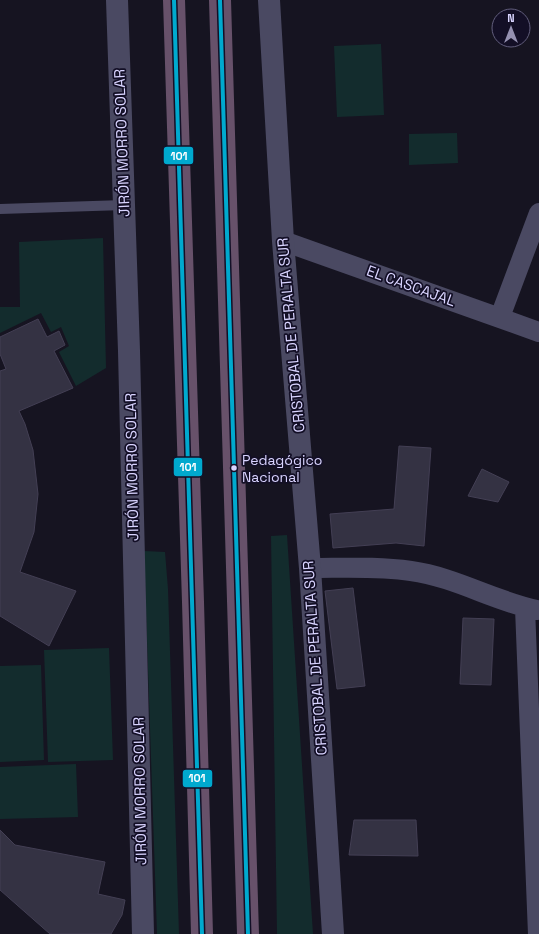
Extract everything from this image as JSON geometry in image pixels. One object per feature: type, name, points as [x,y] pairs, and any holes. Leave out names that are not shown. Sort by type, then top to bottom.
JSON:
[{"type":"highway","points":[[174,0],[202,934]]},
{"type":"highway","points":[[220,0],[248,934]]},
{"type":"street","name":"JIRÓN MORRO SOLAR","points":[[117,0],[129,351],[143,934]]},
{"type":"street","name":"CRISTOBAL DE PERALTA SUR","points":[[269,0],[283,241],[310,568],[333,934]]},
{"type":"street","points":[[500,318],[539,213]]},
{"type":"street","name":"EL CASCAJAL","points":[[283,241],[539,332]]},
{"type":"street","points":[[310,568],[360,568],[412,571],[469,586],[532,609],[538,934]]},
{"type":"lane","points":[[0,209],[124,206]]},
{"type":"green space","points":[[381,44],[384,115],[337,117],[334,46]]},
{"type":"green space","points":[[457,133],[458,163],[409,165],[409,134]]},
{"type":"green space","points":[[103,238],[106,368],[76,386],[59,352],[69,346],[61,327],[51,332],[41,313],[0,333],[0,307],[20,307],[19,242]]},
{"type":"green space","points":[[287,535],[313,934],[277,934],[271,536]]},
{"type":"green space","points":[[144,551],[165,552],[168,589],[179,934],[157,934]]},
{"type":"green space","points":[[109,648],[113,760],[48,762],[44,650]]},
{"type":"green space","points":[[41,665],[44,760],[0,762],[0,666]]},
{"type":"green space","points":[[76,764],[78,817],[0,819],[0,767]]},
{"type":"building","points":[[38,319],[47,337],[59,331],[65,345],[54,351],[73,388],[19,411],[25,424],[33,450],[38,494],[34,532],[20,572],[76,591],[49,646],[0,616],[0,371],[6,369],[0,354],[0,337]]},
{"type":"building","points":[[399,446],[431,448],[424,546],[396,543],[333,548],[330,514],[394,509]]},
{"type":"building","points":[[482,469],[509,482],[498,502],[468,496]]},
{"type":"building","points":[[353,588],[365,686],[337,689],[325,591]]},
{"type":"building","points":[[463,618],[494,619],[491,685],[460,684]]},
{"type":"building","points":[[354,820],[416,820],[418,856],[349,855]]},
{"type":"building","points":[[0,830],[15,845],[105,862],[98,894],[125,900],[122,915],[111,934],[50,934],[0,890]]},
{"type":"transit line","name":"101","points":[[174,0],[202,934]]},
{"type":"transit line","name":"101","points":[[220,0],[248,934]]},
{"type":"place","name":"Pedagógico Nacional","points":[[234,468]]}]
